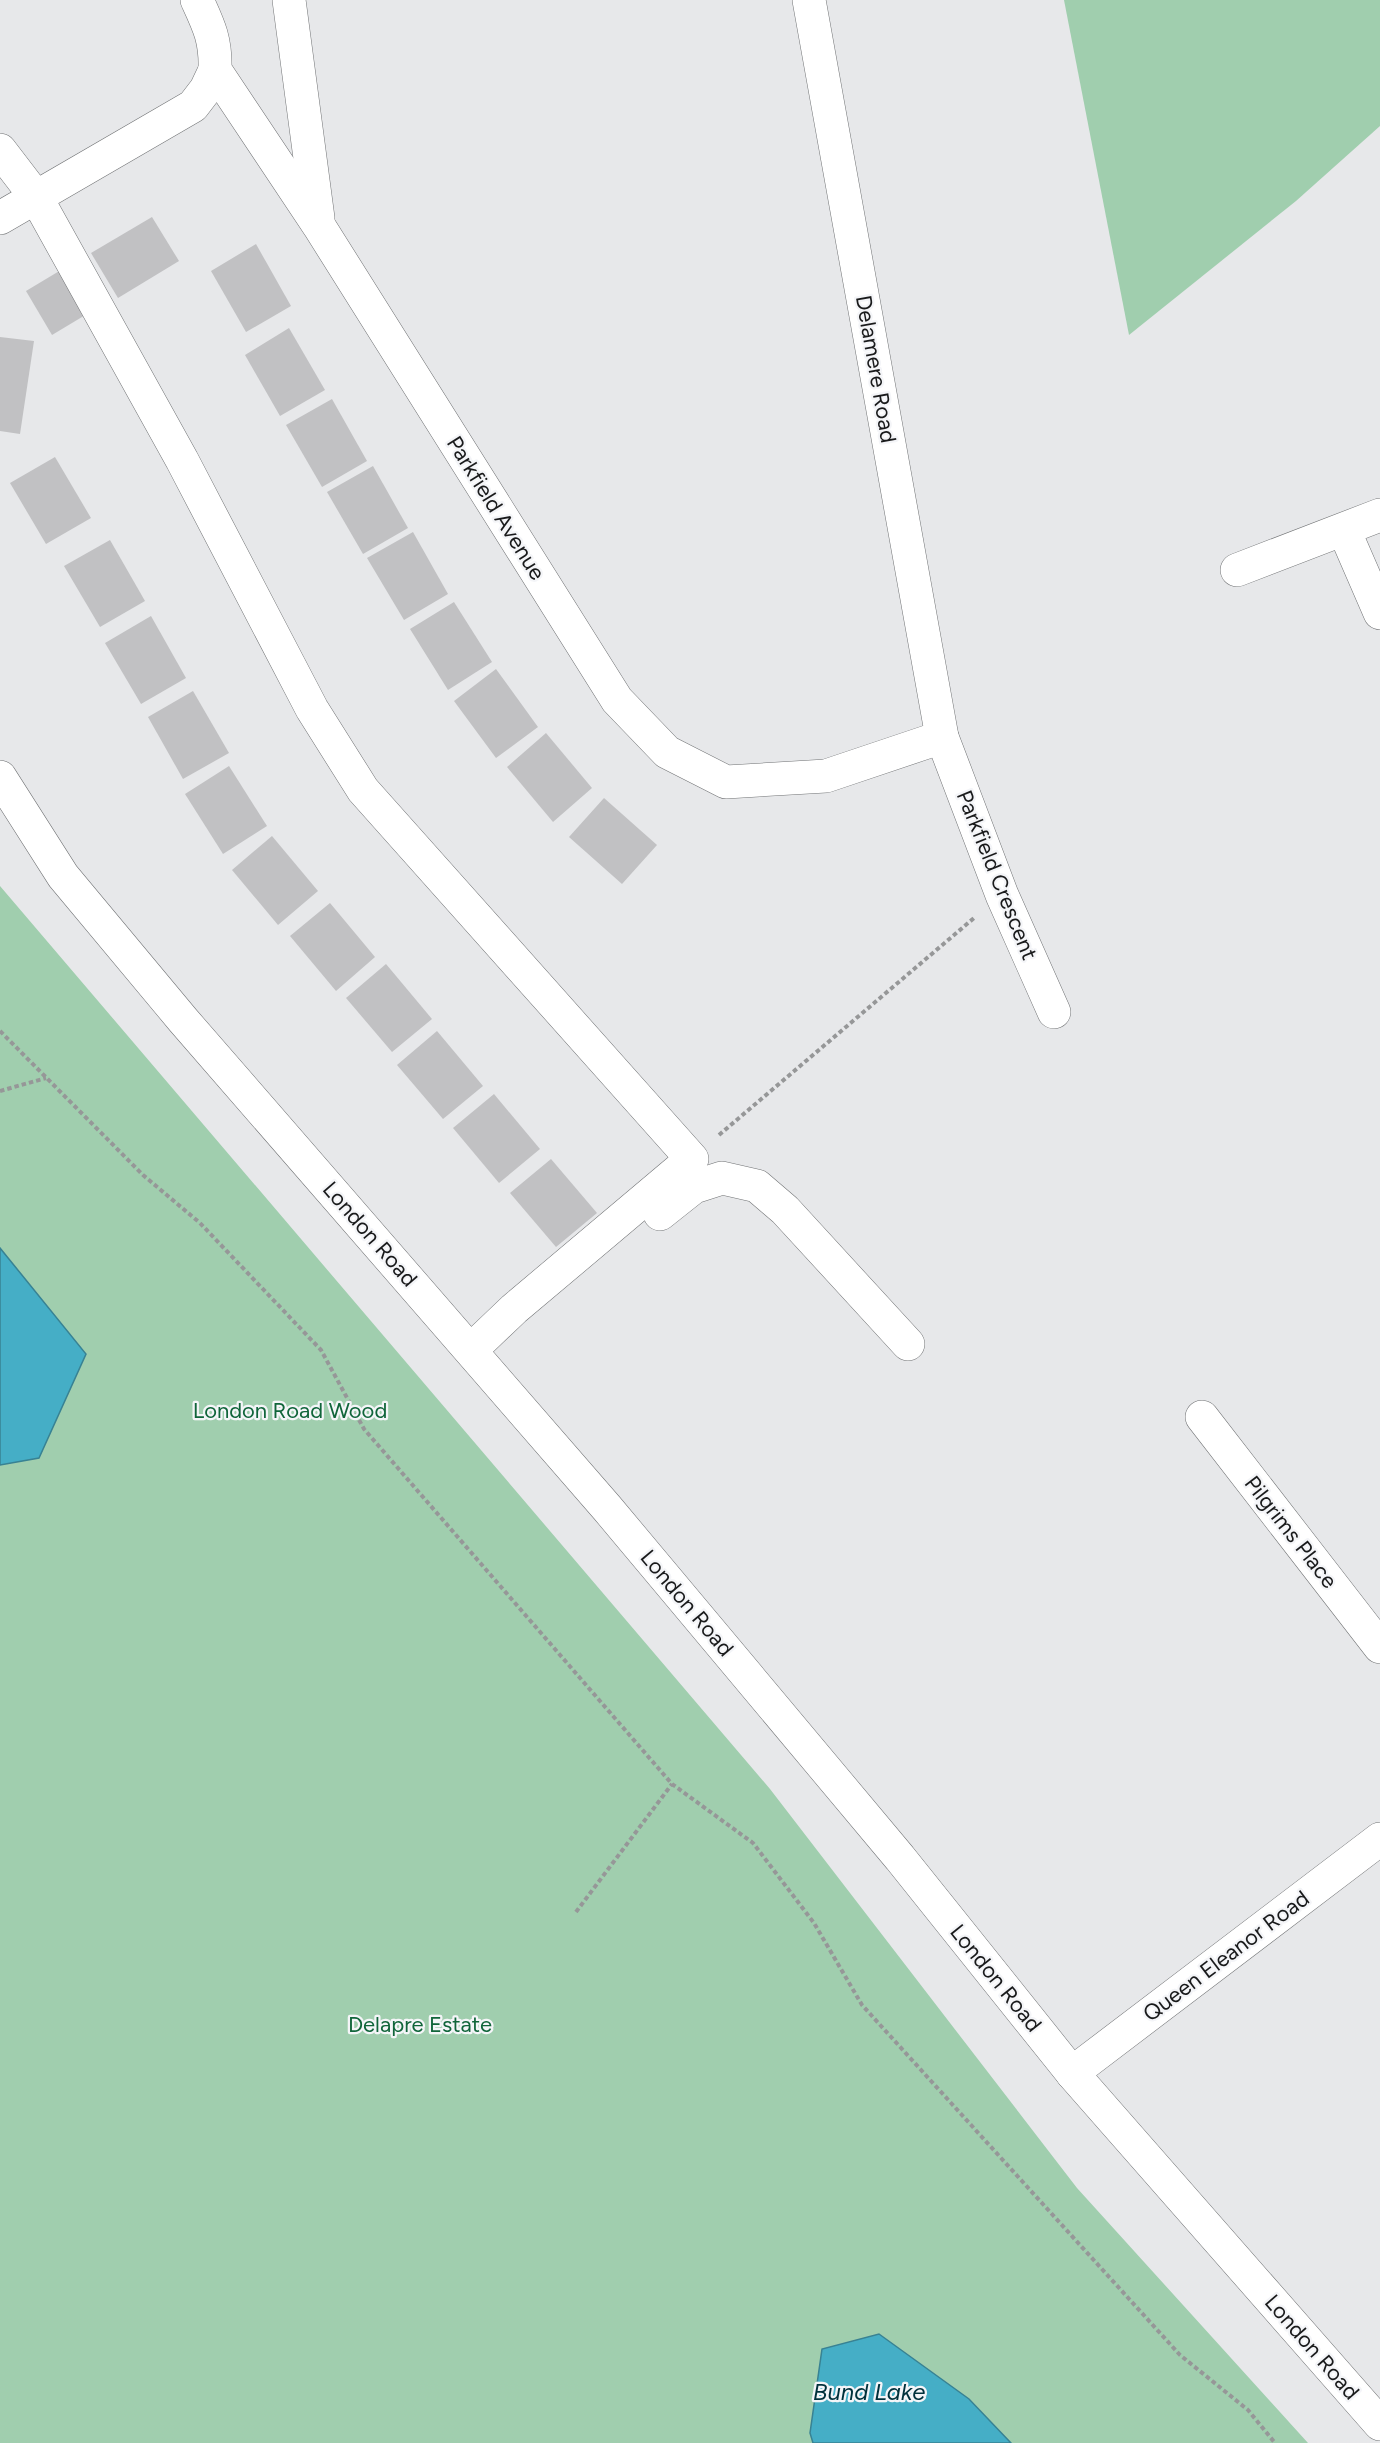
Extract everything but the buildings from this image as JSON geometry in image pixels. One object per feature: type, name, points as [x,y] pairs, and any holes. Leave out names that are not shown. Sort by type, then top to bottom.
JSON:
[{"type":"main road","points":[[289,0],[319,226]]},
{"type":"main road","name":"Delamere Road","points":[[809,0],[942,737]]},
{"type":"main road","points":[[0,218],[193,106],[206,89],[215,70],[216,48],[210,26],[198,3]]},
{"type":"main road","name":"Parkfield Avenue","points":[[215,70],[319,226],[617,700],[667,752],[726,782],[826,776],[942,737]]},
{"type":"main road","points":[[0,150],[36,197],[182,460],[312,709],[363,790],[692,1159],[514,1309],[471,1350]]},
{"type":"main road","points":[[1237,570],[1380,515]]},
{"type":"main road","points":[[1344,530],[1380,613]]},
{"type":"main road","name":"Parkfield Crescent","points":[[942,737],[1002,895],[1054,1012]]},
{"type":"main road","name":"London Road","points":[[0,777],[63,876],[183,1020],[607,1508],[900,1858],[1072,2073],[1380,2424]]},
{"type":"main road","points":[[514,1309],[546,1301],[569,1287],[694,1187],[722,1178],[757,1186],[785,1210],[908,1344]]},
{"type":"main road","name":"Pilgrims Place","points":[[1202,1417],[1380,1647]]},
{"type":"main road","name":"Queen Eleanor Road","points":[[1072,2073],[1380,1839]]},
{"type":"path","points":[[692,1159],[1002,895]]},
{"type":"path","points":[[0,1031],[143,1175],[200,1223],[321,1350],[364,1429],[672,1784],[753,1843],[814,1923],[862,2005],[1180,2355],[1248,2410],[1275,2443]]},
{"type":"path","points":[[0,1091],[46,1078]]},
{"type":"path","points":[[576,1912],[672,1784]]},
{"type":"green space","points":[[1064,0],[1380,0],[1380,126],[1296,201],[1129,335]]},
{"type":"green space","name":"Delapre Estate","points":[[0,886],[770,1789],[1077,2188],[1308,2443],[0,2443]]},
{"type":"water","points":[[0,1248],[86,1354],[39,1458],[0,1465]]},
{"type":"water","name":"Bund Lake","points":[[879,2334],[969,2399],[1011,2443],[813,2443],[810,2433],[822,2349]]},
{"type":"park label","name":"London Road Wood","points":[[290,1410]]}]
